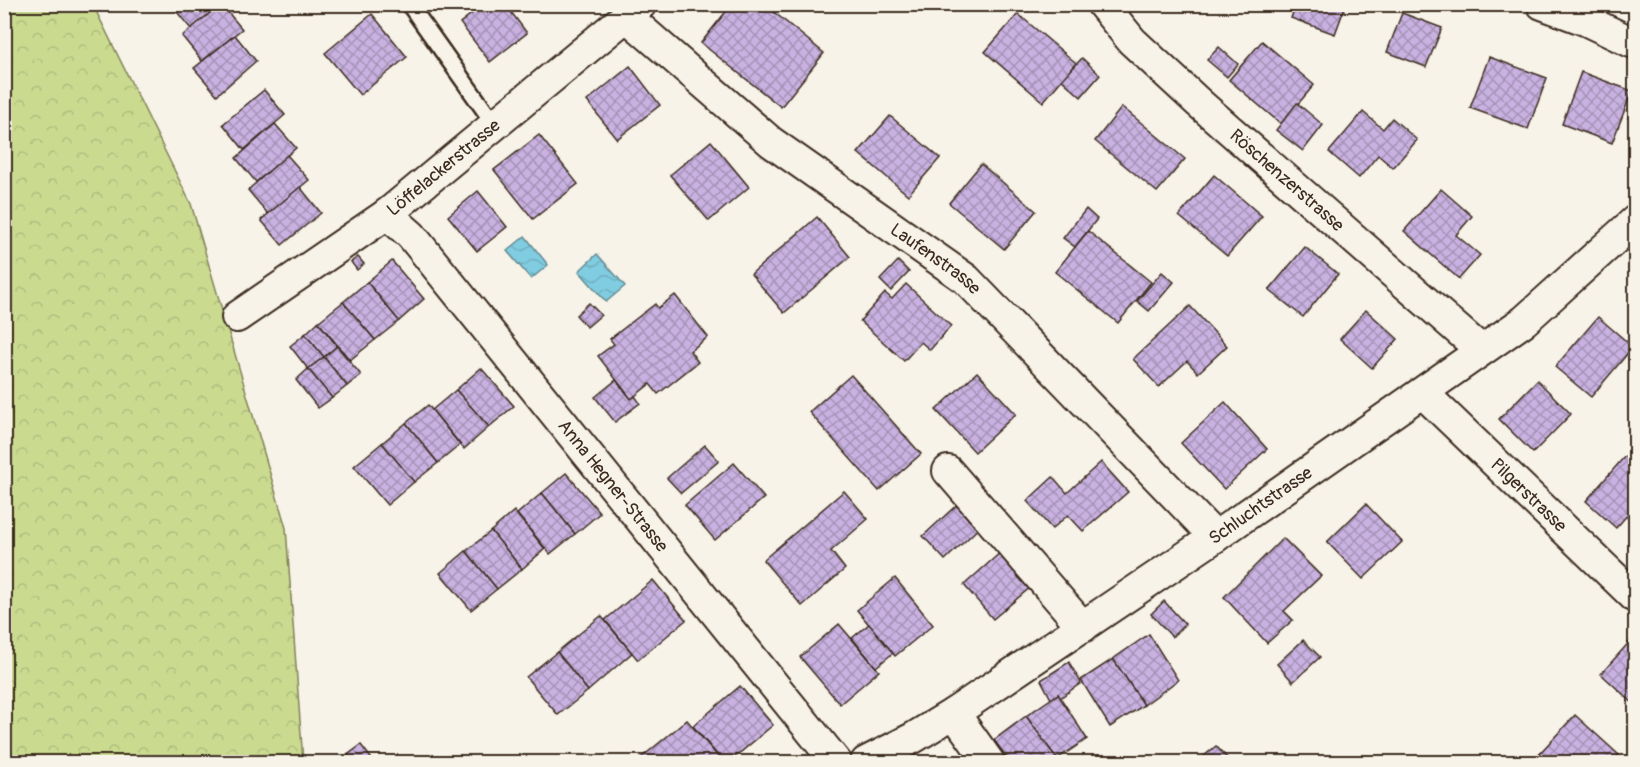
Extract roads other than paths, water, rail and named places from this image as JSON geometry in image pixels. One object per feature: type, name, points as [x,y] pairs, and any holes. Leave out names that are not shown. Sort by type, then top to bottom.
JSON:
[{"type":"street","name":"Röschenzerstrasse","points":[[1102,4],[1132,41],[1174,80],[1481,350]]},
{"type":"street","points":[[1542,4],[1586,20],[1631,42]]},
{"type":"street","name":"Löffelackerstrasse","points":[[237,317],[387,214],[634,10]]},
{"type":"street","name":"Laufenstrasse","points":[[634,10],[771,142],[966,279],[1215,537]]},
{"type":"street","name":"Anna Hegner-Strasse","points":[[387,214],[411,236],[836,762]]},
{"type":"street","name":"Schluchtstrasse","points":[[866,762],[954,713],[1423,393],[1524,321],[1635,220]]},
{"type":"street","name":"Pilgerstrasse","points":[[1423,393],[1635,598]]},
{"type":"street","points":[[948,471],[1083,627]]},
{"type":"street","points":[[954,713],[989,762]]},
{"type":"lane","points":[[409,4],[495,124]]},
{"type":"water","points":[[525,236],[548,265],[531,279],[507,251]]},
{"type":"water","points":[[597,254],[625,286],[606,302],[579,271]]}]
